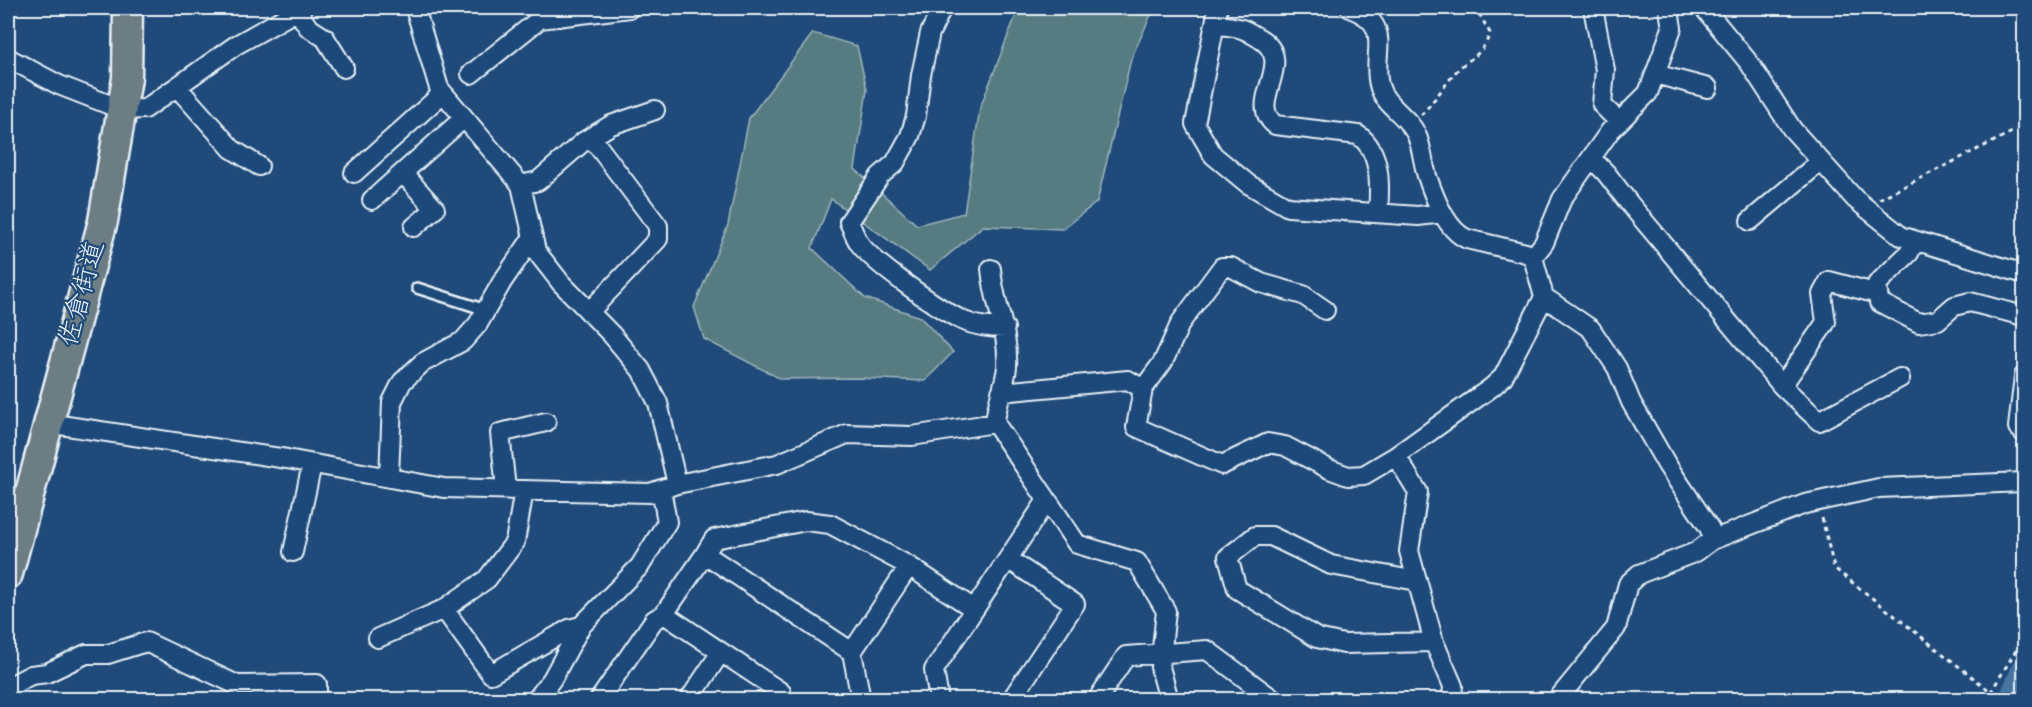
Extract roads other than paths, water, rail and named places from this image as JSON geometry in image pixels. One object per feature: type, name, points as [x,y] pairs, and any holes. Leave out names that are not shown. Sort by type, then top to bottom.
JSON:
[{"type":"main road","name":"佐倉街道","points":[[8,574],[103,220],[127,78],[128,8]]},
{"type":"street","points":[[415,8],[439,88],[521,185],[536,251],[561,283],[641,370],[658,403],[669,486],[667,522],[640,566],[581,626],[552,679],[536,699]]},
{"type":"street","points":[[471,74],[540,19],[630,8]]},
{"type":"street","points":[[942,8],[930,33],[921,75],[916,116],[910,136],[895,163],[880,176],[849,222],[859,243],[887,269],[924,297],[963,320],[986,328],[1005,328]]},
{"type":"street","points":[[1350,8],[1364,13],[1378,33],[1379,84],[1384,96],[1412,125],[1418,136],[1427,175],[1449,226],[1458,236],[1526,253],[1533,257],[1544,297],[1591,329],[1617,368],[1631,402],[1667,465],[1710,529],[1712,540]]},
{"type":"street","points":[[1593,8],[1605,70],[1602,105],[1619,122]]},
{"type":"street","points":[[1533,257],[1544,243],[1563,199],[1591,158],[1619,122],[1648,93],[1672,28],[1670,8]]},
{"type":"street","points":[[1704,8],[1750,64],[1792,129],[1864,207],[1901,236],[2025,274]]},
{"type":"street","points":[[8,58],[59,86],[123,110],[145,110],[236,45],[299,9],[308,27],[325,38],[344,68]]},
{"type":"street","points":[[1378,213],[1381,184],[1371,149],[1366,141],[1358,135],[1275,125],[1267,118],[1265,109],[1274,53],[1269,44],[1216,16],[1196,124],[1213,155],[1248,184],[1288,207],[1418,216],[1443,213]]},
{"type":"street","points":[[1655,74],[1708,88]]},
{"type":"street","points":[[177,87],[232,149],[259,166]]},
{"type":"street","points":[[354,172],[443,93]]},
{"type":"street","points":[[521,185],[538,181],[591,137],[611,125],[655,110]]},
{"type":"street","points":[[372,201],[464,118]]},
{"type":"street","points":[[589,312],[658,239],[658,226],[591,137]]},
{"type":"street","points":[[388,142],[435,209],[414,227]]},
{"type":"street","points":[[1591,158],[1606,173],[1782,386],[1819,421],[1900,378]]},
{"type":"street","points":[[1750,221],[1821,162]]},
{"type":"street","points":[[388,477],[392,402],[402,382],[422,363],[463,341],[478,324],[502,282],[533,237]]},
{"type":"street","points":[[1915,241],[1909,253],[1877,284],[1879,302],[1919,323],[1938,320],[1954,306],[1970,302],[2025,316]]},
{"type":"street","points":[[1325,310],[1303,295],[1261,283],[1231,267],[1222,267],[1181,322],[1163,362],[1143,389],[1136,427],[1222,465],[1268,443],[1286,446],[1329,469],[1348,476],[1364,475],[1396,456],[1503,377],[1544,297]]},
{"type":"street","points":[[991,269],[992,285],[1005,328],[1007,368],[995,423],[1077,544],[1137,562],[1166,611],[1160,667],[1169,699]]},
{"type":"street","points":[[1782,386],[1826,322],[1822,294],[1829,281],[1878,294]]},
{"type":"street","points":[[2025,376],[2018,427],[2025,433]]},
{"type":"street","points":[[1001,392],[1128,380],[1143,389]]},
{"type":"street","points":[[378,638],[444,609],[487,579],[515,542],[515,489],[500,433],[546,422]]},
{"type":"street","points":[[47,423],[312,464],[444,488],[650,493],[669,486],[777,464],[847,434],[912,436],[995,423]]},
{"type":"street","points":[[1396,456],[1418,492],[1409,551],[1434,642],[1453,686],[1452,697],[1449,699]]},
{"type":"street","points":[[293,552],[312,464]]},
{"type":"street","points":[[1557,699],[1616,628],[1628,584],[1639,574],[1696,552],[1712,540],[1805,504],[1878,488],[2025,482]]},
{"type":"street","points":[[939,699],[934,670],[1047,500]]},
{"type":"street","points":[[598,699],[654,620],[664,614],[714,539],[806,521],[830,524],[909,566],[974,609]]},
{"type":"street","points":[[1417,581],[1331,566],[1271,536],[1255,536],[1228,557],[1237,589],[1317,638],[1344,644],[1434,642]]},
{"type":"street","points":[[705,554],[852,652]]},
{"type":"street","points":[[1008,559],[1075,604],[1011,699]]},
{"type":"street","points":[[861,699],[852,652],[909,566]]},
{"type":"street","points":[[444,609],[492,674],[569,629],[581,626]]},
{"type":"street","points":[[664,614],[782,692],[783,699]]},
{"type":"street","points":[[8,687],[31,675],[47,673],[86,654],[108,654],[146,642],[237,685],[317,684],[316,699]]},
{"type":"street","points":[[1097,699],[1126,656],[1207,650],[1274,699]]},
{"type":"street","points":[[689,699],[721,652]]},
{"type":"lane","points":[[417,288],[486,310]]},
{"type":"waterway","points":[[2012,700],[2024,672]]}]
